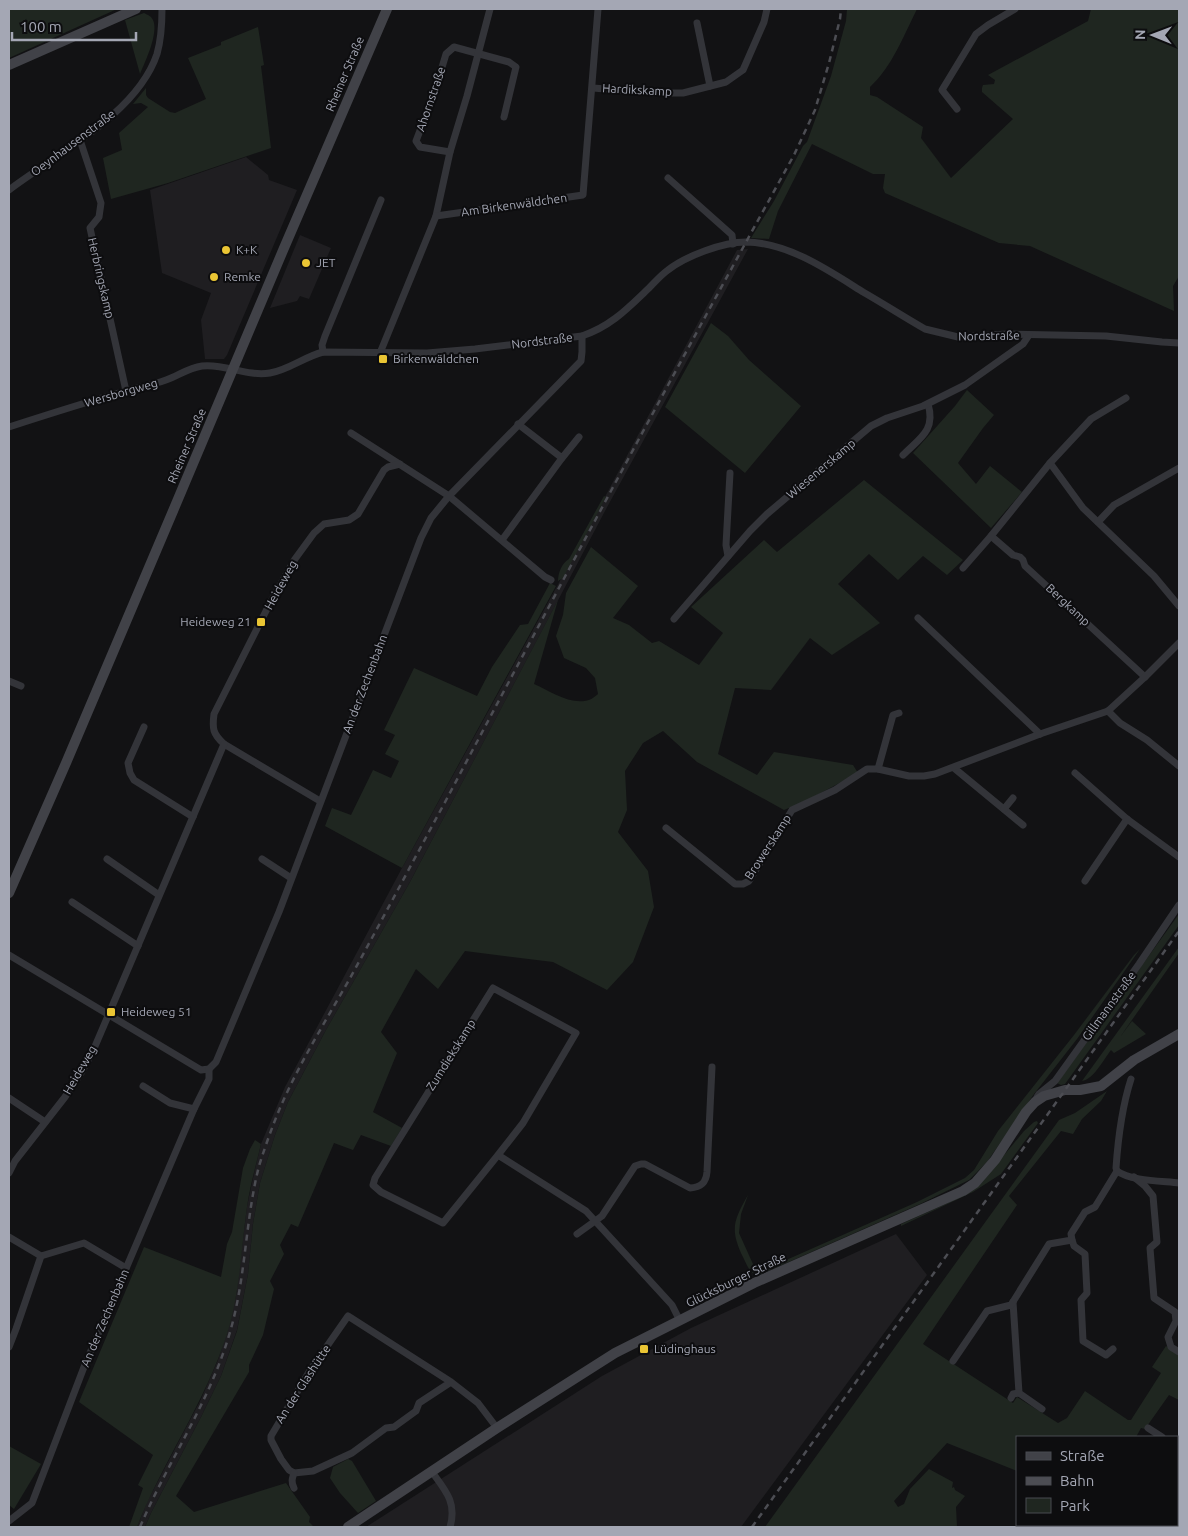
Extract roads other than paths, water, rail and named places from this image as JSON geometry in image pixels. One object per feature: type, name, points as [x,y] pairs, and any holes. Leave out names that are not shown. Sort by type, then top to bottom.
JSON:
[{"type":"main road","points":[[9,65],[136,9]]},
{"type":"main road","name":"Rheiner Straße","points":[[9,893],[387,9]]},
{"type":"main road","points":[[1035,1102],[1044,1096],[1065,1090],[1080,1090],[1101,1086],[1134,1060],[1179,1034]]},
{"type":"main road","name":"Glücksburger Straße","points":[[348,1527],[608,1357],[754,1283],[963,1191],[975,1182],[995,1160],[1026,1112],[1035,1102]]},
{"type":"street","name":"Oeynhausenstraße","points":[[9,190],[80,140],[128,100],[144,80],[157,54],[162,29],[162,9]]},
{"type":"street","points":[[380,353],[436,216],[450,152],[479,55],[490,9]]},
{"type":"street","name":"Am Birkenwäldchen","points":[[436,216],[584,195],[598,9]]},
{"type":"street","name":"Hardikskamp","points":[[592,88],[655,93],[683,92],[726,82],[743,70],[764,22],[767,9]]},
{"type":"street","points":[[957,109],[942,90],[976,34],[1015,9]]},
{"type":"street","points":[[697,23],[710,86]]},
{"type":"street","name":"Ahornstraße","points":[[450,152],[420,147],[416,141],[434,94],[446,54],[454,47],[509,62],[516,67],[504,117]]},
{"type":"street","name":"Herbringskamp","points":[[80,140],[101,203],[99,217],[90,228],[126,391]]},
{"type":"street","points":[[668,178],[732,235],[733,244]]},
{"type":"street","points":[[323,352],[324,336],[381,200]]},
{"type":"street","name":"Nordstraße","points":[[233,370],[255,374],[270,373],[283,369],[311,355],[323,352],[427,353],[474,350],[582,336],[610,323],[676,263],[706,250],[746,242],[789,250],[827,269],[925,329],[933,332],[958,337],[1007,334],[1106,336],[1179,342]]},
{"type":"street","name":"Wiesenerskamp","points":[[674,619],[767,514],[871,426],[887,418],[928,404],[965,385],[1023,344],[1029,335]]},
{"type":"street","name":"An der Zechenbahn","points":[[9,1521],[32,1503],[84,1367],[194,1109],[209,1079],[208,1069],[216,1062],[279,912],[421,538],[431,518],[449,496],[581,361],[582,336]]},
{"type":"street","name":"Wersborgweg","points":[[9,427],[166,380],[202,366],[216,366],[233,370]]},
{"type":"street","points":[[963,568],[1050,463],[1091,419],[1126,398]]},
{"type":"street","points":[[903,455],[925,433],[931,423],[928,404]]},
{"type":"street","points":[[518,424],[562,458]]},
{"type":"street","points":[[351,433],[449,496],[545,578],[551,580]]},
{"type":"street","points":[[502,540],[579,437]]},
{"type":"street","points":[[1050,463],[1083,508],[1154,576],[1179,606]]},
{"type":"street","name":"Heideweg","points":[[9,1173],[15,1161],[81,1073],[93,1051],[224,744],[216,736],[212,726],[214,714],[270,603],[295,559],[314,533],[324,524],[349,520],[358,514],[384,470],[400,464]]},
{"type":"street","points":[[1098,522],[1114,504],[1179,468]]},
{"type":"street","points":[[728,556],[726,545],[730,473]]},
{"type":"street","name":"Bergkamp","points":[[991,536],[1013,555],[1024,560],[1025,566],[1145,677]]},
{"type":"street","points":[[918,618],[1040,734]]},
{"type":"street","points":[[899,713],[893,716],[878,769],[909,776],[924,776],[954,768],[1040,734],[1108,711],[1179,643]]},
{"type":"street","points":[[9,681],[21,686]]},
{"type":"street","points":[[1108,711],[1120,723],[1147,740],[1179,766]]},
{"type":"street","points":[[144,727],[128,763],[134,780],[193,816]]},
{"type":"street","points":[[224,744],[320,801]]},
{"type":"street","points":[[954,768],[1023,825]]},
{"type":"street","name":"Browerskamp","points":[[666,828],[735,884],[743,884],[749,881],[792,810],[835,790],[867,769],[878,769]]},
{"type":"street","points":[[1075,773],[1127,819],[1179,857]]},
{"type":"street","points":[[1004,809],[1013,798]]},
{"type":"street","points":[[1085,881],[1127,819]]},
{"type":"street","points":[[107,859],[160,895]]},
{"type":"street","points":[[262,859],[291,878]]},
{"type":"street","points":[[72,902],[138,946]]},
{"type":"street","name":"Gillmannstraße","points":[[1035,1102],[1039,1094],[1055,1080],[1179,905]]},
{"type":"street","points":[[9,955],[201,1070],[208,1069]]},
{"type":"street","name":"Zumdiekskamp","points":[[493,988],[576,1033],[523,1123],[498,1155],[443,1223],[381,1192],[373,1185],[375,1178],[493,988]]},
{"type":"street","points":[[577,1234],[602,1216],[638,1164],[645,1164],[690,1188],[704,1183],[707,1178],[712,1067]]},
{"type":"street","points":[[1113,1349],[1106,1355],[1083,1341],[1081,1300],[1086,1293],[1085,1254],[1074,1246],[1071,1234],[1085,1212],[1095,1207],[1117,1171],[1117,1158],[1126,1095],[1132,1079]]},
{"type":"street","points":[[143,1086],[170,1103],[194,1109]]},
{"type":"street","points":[[9,1098],[45,1122]]},
{"type":"street","points":[[498,1155],[586,1211],[672,1304],[680,1321]]},
{"type":"street","points":[[1117,1171],[1134,1177],[1179,1183]]},
{"type":"street","points":[[1134,1177],[1153,1196],[1157,1242],[1150,1248],[1154,1298],[1177,1309],[1176,1322],[1168,1337],[1171,1346],[1179,1352]]},
{"type":"street","points":[[9,1237],[40,1256],[84,1243],[126,1268]]},
{"type":"street","points":[[953,1360],[987,1310],[1011,1306],[1049,1244],[1072,1240]]},
{"type":"street","points":[[9,1347],[40,1256]]},
{"type":"street","points":[[1013,1302],[1019,1393]]},
{"type":"street","name":"An der Glashütte","points":[[294,1473],[289,1470],[281,1459],[270,1436],[309,1372],[348,1316],[451,1382],[478,1403],[497,1428]]},
{"type":"street","points":[[294,1488],[292,1479],[294,1473],[313,1472],[352,1453],[386,1428],[394,1427],[416,1411],[419,1404],[451,1382]]},
{"type":"street","points":[[1011,1398],[1013,1394],[1019,1393],[1042,1409]]},
{"type":"street","points":[[1148,1428],[1160,1436]]},
{"type":"street","points":[[432,1472],[449,1496],[452,1506],[450,1527]]},
{"type":"railway","points":[[140,1527],[200,1407],[222,1358],[235,1312],[254,1187],[259,1166],[274,1122],[287,1092],[794,155],[815,110],[829,63],[841,9]]},
{"type":"railway","points":[[752,1527],[1179,931]]},
{"type":"place","name":"K+K","points":[[226,250]]},
{"type":"place","name":"JET","points":[[306,263]]},
{"type":"place","name":"Remke","points":[[214,277]]},
{"type":"place","name":"Birkenwäldchen","points":[[383,359]]},
{"type":"place","name":"Heideweg 21","points":[[261,622]]},
{"type":"place","name":"Heideweg 51","points":[[111,1012]]},
{"type":"place","name":"Lüdinghaus","points":[[644,1349]]}]
